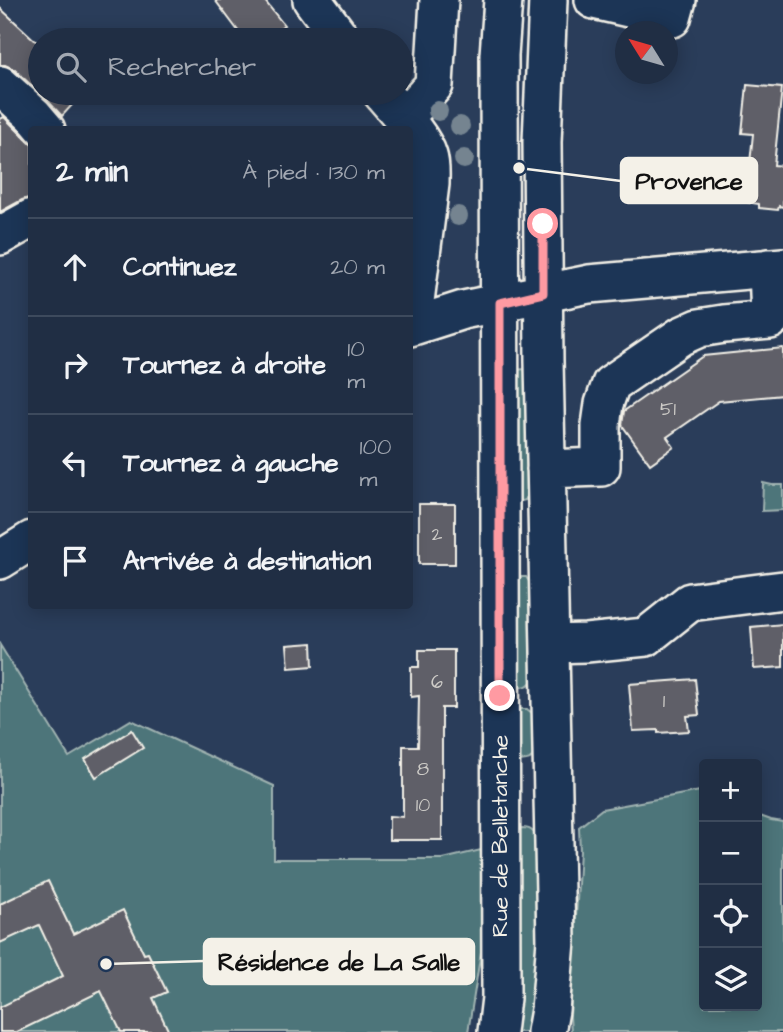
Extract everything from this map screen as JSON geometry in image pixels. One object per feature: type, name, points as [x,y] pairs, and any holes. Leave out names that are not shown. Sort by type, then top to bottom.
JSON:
[{"type":"street","points":[[312,0],[333,28]]},
{"type":"street","points":[[401,117],[434,85],[439,0]]},
{"type":"street","name":"Rue de Belletanche","points":[[496,1032],[501,998],[499,55],[503,0]]},
{"type":"street","points":[[547,1032],[556,941],[543,293],[542,142],[548,0]]},
{"type":"street","points":[[594,0],[672,18],[677,0]]},
{"type":"street","points":[[0,85],[43,126]]},
{"type":"street","points":[[413,132],[428,155],[430,168],[413,326],[450,313],[589,285],[775,267],[770,320],[699,328],[681,336],[611,384],[601,425],[601,467],[546,470]]},
{"type":"street","points":[[0,236],[28,220]]},
{"type":"street","points":[[0,560],[28,542]]},
{"type":"street","points":[[550,644],[646,637],[690,602],[783,590]]},
{"type":"green space","points":[[526,369],[529,494],[525,500],[517,502],[514,370]]},
{"type":"green space","points":[[763,483],[783,485],[783,510],[762,511]]},
{"type":"green space","points":[[516,577],[526,577],[530,583],[532,680],[522,687],[517,687]]},
{"type":"green space","points":[[0,645],[69,757],[131,720],[274,786],[274,859],[443,859],[498,846],[468,1032],[0,1032]]},
{"type":"green space","points":[[517,709],[527,709],[533,714],[534,753],[527,760],[517,761]]},
{"type":"green space","points":[[699,791],[699,1011],[762,1011],[762,817],[783,822],[783,1032],[571,1032],[579,827],[602,809]]},
{"type":"green space","points":[[519,828],[529,829],[536,837],[537,938],[528,1032],[508,1032]]},
{"type":"building","points":[[215,0],[264,0],[284,25],[280,28],[236,28]]},
{"type":"building","points":[[0,8],[28,34],[28,82],[14,69],[0,65]]},
{"type":"building","points":[[747,85],[782,88],[774,165],[783,166],[783,207],[779,206],[778,210],[759,208],[759,204],[746,202],[753,134],[742,133]]},
{"type":"building","points":[[52,105],[72,105],[62,116]]},
{"type":"building","points":[[4,117],[28,141],[28,198],[0,212],[0,119]]},
{"type":"building","points":[[783,348],[783,395],[719,401],[667,437],[674,447],[650,464],[622,425],[624,411],[703,356]]},
{"type":"building","points":[[419,504],[455,504],[455,564],[419,564]]},
{"type":"building","points":[[783,624],[783,667],[754,669],[751,627]]},
{"type":"building","points":[[312,643],[313,666],[289,668],[287,645]]},
{"type":"building","points":[[419,650],[454,650],[454,708],[442,708],[442,840],[389,840],[389,816],[403,817],[403,746],[418,746],[419,696],[411,697],[411,667],[419,667]]},
{"type":"building","points":[[695,679],[699,715],[687,716],[689,731],[633,731],[629,684]]},
{"type":"building","points":[[132,730],[143,748],[96,777],[85,759]]},
{"type":"building","points":[[48,881],[73,934],[123,910],[144,954],[148,953],[167,992],[153,998],[169,1032],[121,1032],[101,991],[17,1032],[0,1032],[0,1007],[63,976],[39,925],[0,943],[0,904]]},
{"type":"place","name":"Provence","points":[[519,168]]},
{"type":"place","name":"Résidence de La Salle","points":[[106,964]]},
{"type":"route","points":[[500,696],[500,303],[543,293],[543,224]]}]
